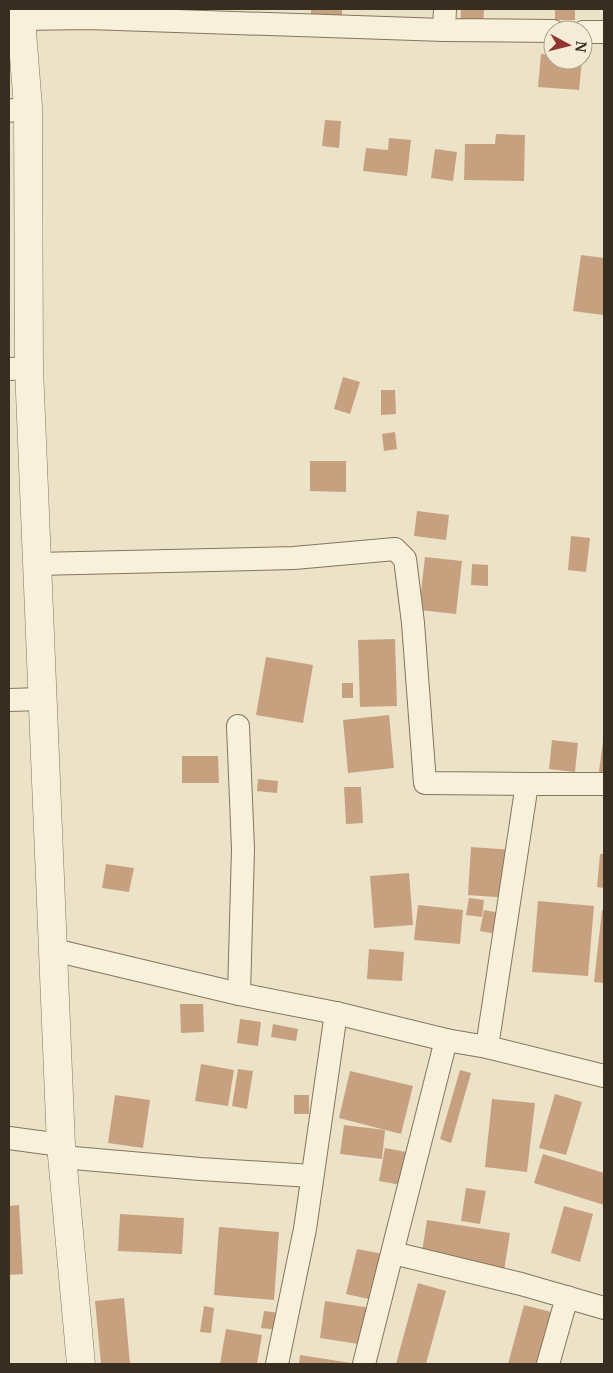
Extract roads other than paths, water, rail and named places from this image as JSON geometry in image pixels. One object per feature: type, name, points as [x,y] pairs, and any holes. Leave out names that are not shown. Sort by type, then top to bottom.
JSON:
[{"type":"street","points":[[81,1364],[62,1151],[36,564],[19,368],[18,109],[20,14],[88,18],[445,19],[543,30]]},
{"type":"street","points":[[36,564],[294,558],[395,549],[405,559],[413,622],[425,783],[604,784]]},
{"type":"street","points":[[9,700],[42,699]]},
{"type":"street","points":[[238,726],[243,849],[239,994]]},
{"type":"street","points":[[487,1047],[527,784]]},
{"type":"street","points":[[54,950],[239,994],[336,1013],[446,1040],[487,1047],[604,1076]]},
{"type":"street","points":[[277,1364],[304,1229],[336,1013]]},
{"type":"street","points":[[364,1364],[446,1040]]},
{"type":"street","points":[[9,1138],[62,1151],[200,1169],[312,1176]]},
{"type":"street","points":[[393,1253],[521,1284],[604,1308]]},
{"type":"street","points":[[548,1364],[567,1297]]}]
